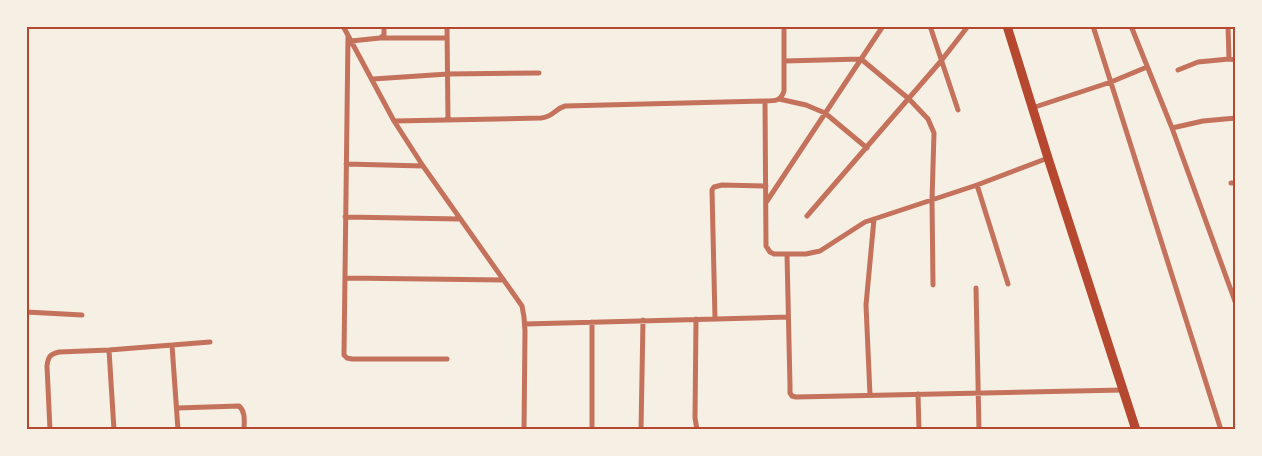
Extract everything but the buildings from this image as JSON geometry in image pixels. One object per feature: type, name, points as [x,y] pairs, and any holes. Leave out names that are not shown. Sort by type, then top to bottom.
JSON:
[{"type":"main road","points":[[1007,26],[1136,430]]},
{"type":"street","points":[[343,26],[394,121],[423,166],[522,306],[525,324],[524,430]]},
{"type":"street","points":[[380,38],[384,35],[384,26]]},
{"type":"street","points":[[447,26],[448,120]]},
{"type":"street","points":[[779,100],[784,91],[784,26]]},
{"type":"street","points":[[766,202],[883,26]]},
{"type":"street","points":[[930,26],[958,110]]},
{"type":"street","points":[[807,216],[909,99],[968,26]]},
{"type":"street","points":[[1093,26],[1222,430]]},
{"type":"street","points":[[1131,26],[1172,128],[1236,304]]},
{"type":"street","points":[[1178,70],[1198,62],[1233,60],[1228,26]]},
{"type":"street","points":[[350,38],[447,38]]},
{"type":"street","points":[[350,38],[346,164],[344,355],[352,359],[446,359]]},
{"type":"street","points":[[784,61],[861,58],[909,99],[928,119],[934,132],[932,200],[933,285]]},
{"type":"street","points":[[1032,108],[1111,82],[1147,67]]},
{"type":"street","points":[[373,79],[448,74],[540,73]]},
{"type":"street","points":[[394,121],[541,118],[549,117],[557,109],[565,106],[779,100],[806,105],[825,113],[866,148]]},
{"type":"street","points":[[765,101],[767,249],[774,254],[806,254],[820,251],[857,226],[874,219],[977,185],[1048,158]]},
{"type":"street","points":[[1172,128],[1203,121],[1236,118]]},
{"type":"street","points":[[346,164],[423,166]]},
{"type":"street","points":[[977,185],[1008,284]]},
{"type":"street","points":[[715,319],[712,190],[717,186],[766,186]]},
{"type":"street","points":[[346,217],[460,218]]},
{"type":"street","points":[[870,395],[866,305],[874,219]]},
{"type":"street","points":[[787,254],[790,393],[792,396],[1123,390]]},
{"type":"street","points":[[345,278],[504,280]]},
{"type":"street","points":[[976,288],[979,430]]},
{"type":"street","points":[[26,312],[82,314]]},
{"type":"street","points":[[525,324],[788,316]]},
{"type":"street","points":[[696,319],[695,418],[697,430]]},
{"type":"street","points":[[641,430],[643,320]]},
{"type":"street","points":[[592,322],[592,430]]},
{"type":"street","points":[[50,430],[47,366],[48,358],[53,353],[210,342]]},
{"type":"street","points":[[172,344],[178,430]]},
{"type":"street","points":[[109,350],[114,430]]},
{"type":"street","points":[[918,394],[919,430]]},
{"type":"street","points":[[177,408],[239,406],[244,412],[244,430]]}]
